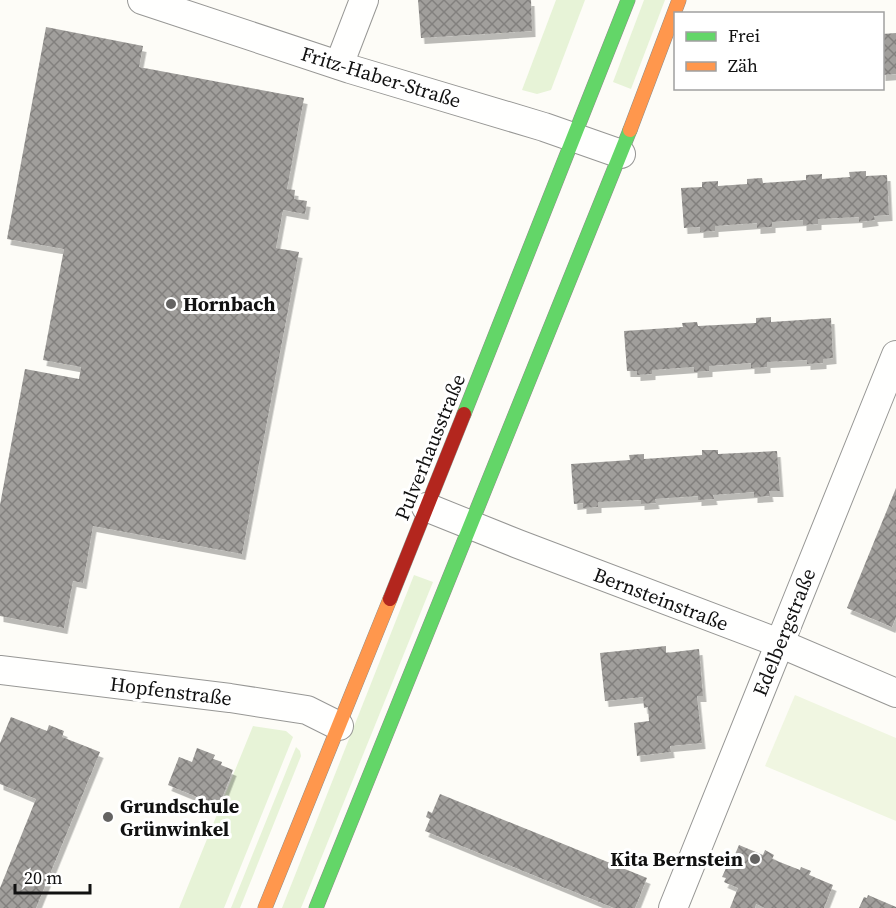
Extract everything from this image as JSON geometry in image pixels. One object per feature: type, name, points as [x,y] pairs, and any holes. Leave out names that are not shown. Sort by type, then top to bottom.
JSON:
[{"type":"main road","name":"Pulverhausstraße","points":[[265,908],[575,138],[628,0]]},
{"type":"main road","points":[[316,908],[621,154],[674,13]]},
{"type":"street","name":"Fritz-Haber-Straße","points":[[142,0],[621,154]]},
{"type":"street","points":[[339,65],[364,0]]},
{"type":"street","name":"Edelbergstraße","points":[[673,908],[896,356]]},
{"type":"street","name":"Bernsteinstraße","points":[[426,507],[779,644],[896,693]]},
{"type":"street","name":"Hopfenstraße","points":[[0,670],[230,698],[307,710],[339,726]]},
{"type":"green space","points":[[556,0],[585,0],[551,90],[537,94],[522,90]]},
{"type":"green space","points":[[644,0],[665,0],[631,89],[613,82]]},
{"type":"green space","points":[[414,575],[433,582],[301,908],[282,908]]},
{"type":"green space","points":[[795,695],[896,738],[896,821],[765,766]]},
{"type":"green space","points":[[253,726],[286,731],[293,737],[224,908],[179,908]]},
{"type":"green space","points":[[296,747],[301,756],[240,908],[231,908]]},
{"type":"building","points":[[418,0],[531,0],[532,31],[421,38]]},
{"type":"building","name":"Hornbach","points":[[46,27],[143,46],[139,67],[304,98],[287,189],[295,190],[294,199],[307,201],[305,214],[283,210],[276,248],[299,252],[242,554],[93,526],[83,583],[73,581],[64,628],[0,616],[0,505],[25,369],[79,379],[81,367],[43,360],[64,249],[7,239]]},
{"type":"building","points":[[896,33],[896,74],[884,75],[884,34]]},
{"type":"building","points":[[866,171],[866,176],[887,175],[889,215],[874,216],[875,220],[859,222],[859,217],[818,219],[818,224],[803,225],[803,220],[772,222],[772,227],[757,228],[757,223],[715,226],[715,231],[700,232],[700,227],[684,228],[681,188],[702,187],[702,182],[718,181],[718,186],[747,184],[747,179],[762,178],[763,183],[806,180],[806,175],[822,174],[822,179],[850,177],[849,172]]},
{"type":"building","points":[[771,317],[771,322],[831,318],[833,358],[823,359],[823,363],[807,364],[807,360],[767,362],[767,367],[751,368],[751,363],[709,366],[709,371],[694,372],[694,367],[652,370],[652,374],[637,375],[637,371],[627,371],[624,331],[683,327],[682,323],[697,322],[698,326],[756,323],[756,318]]},
{"type":"building","points":[[702,450],[718,450],[718,454],[777,451],[780,491],[769,491],[770,496],[754,497],[754,492],[713,495],[714,499],[698,500],[698,496],[655,499],[656,503],[641,504],[641,500],[598,502],[598,507],[583,508],[583,503],[574,504],[571,464],[630,460],[629,455],[644,454],[644,459],[702,455]]},
{"type":"building","points":[[896,488],[896,617],[892,627],[847,608]]},
{"type":"building","points":[[666,646],[666,653],[699,649],[703,696],[697,696],[702,743],[670,746],[671,752],[637,756],[634,723],[649,721],[648,707],[644,708],[643,697],[605,701],[600,653]]},
{"type":"building","points":[[11,717],[47,731],[49,725],[64,731],[62,737],[100,752],[36,908],[0,908],[0,888],[36,799],[0,784],[0,743]]},
{"type":"building","points":[[197,748],[215,755],[213,759],[233,770],[219,806],[168,785],[179,757],[192,762]]},
{"type":"building","points":[[440,794],[647,878],[635,908],[614,908],[425,831],[430,819],[426,817],[428,811],[432,813]]},
{"type":"building","name":"Kita Bernstein","points":[[739,845],[763,855],[765,850],[774,855],[772,859],[800,870],[801,867],[811,871],[809,875],[833,885],[824,908],[765,908],[756,904],[755,908],[730,908],[738,888],[724,882],[726,878],[722,877],[727,866],[722,864],[725,856],[733,859]]},
{"type":"building","points":[[868,895],[896,908],[859,908],[864,897],[867,898]]},
{"type":"traffic: fast","points":[[464,414],[628,0]]},
{"type":"traffic: fast","points":[[316,908],[630,130]]},
{"type":"traffic: slow","points":[[674,12],[679,0]]},
{"type":"traffic: slow","points":[[630,130],[674,13]]},
{"type":"traffic: slow","points":[[265,908],[390,599]]},
{"type":"traffic: jam","points":[[390,599],[464,414]]},
{"type":"place","name":"Hornbach","points":[[171,304]]},
{"type":"place","name":"Grundschule Grünwinkel","points":[[108,817]]},
{"type":"place","name":"Kita Bernstein","points":[[755,859]]}]
